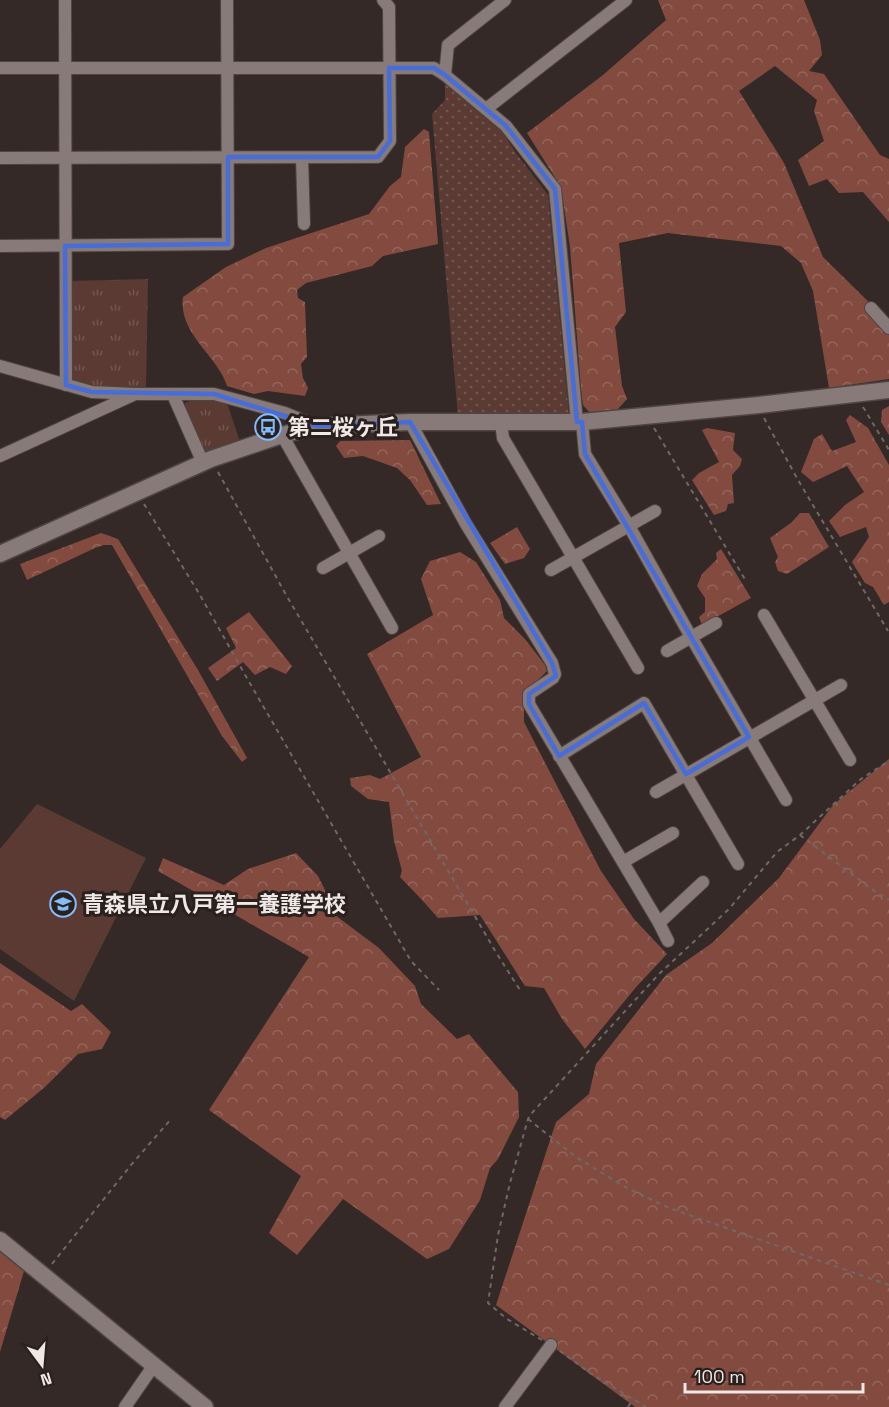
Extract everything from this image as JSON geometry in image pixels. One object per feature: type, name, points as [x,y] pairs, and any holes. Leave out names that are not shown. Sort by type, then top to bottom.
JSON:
[{"type":"street","points":[[65,0],[66,385]]},
{"type":"street","points":[[0,246],[228,244],[227,0]]},
{"type":"street","points":[[0,158],[378,157],[390,141],[389,7],[383,0]]},
{"type":"street","points":[[445,75],[448,45],[505,0]]},
{"type":"street","points":[[486,109],[626,0]]},
{"type":"street","points":[[0,68],[434,68],[506,126],[555,189],[585,454],[629,526],[786,800]]},
{"type":"street","points":[[302,158],[304,224]]},
{"type":"street","points":[[871,308],[889,328]]},
{"type":"street","points":[[0,366],[92,392],[214,394],[285,413],[317,426]]},
{"type":"street","points":[[0,554],[207,461],[282,435],[317,426],[410,422],[580,422],[889,390]]},
{"type":"street","points":[[1,451],[135,394]]},
{"type":"street","points":[[173,395],[207,461]]},
{"type":"street","points":[[410,422],[466,524],[552,663],[555,674],[553,678],[530,694],[529,704],[668,941]]},
{"type":"street","points":[[501,422],[503,438],[638,668]]},
{"type":"street","points":[[282,435],[392,628]]},
{"type":"street","points":[[551,570],[655,511]]},
{"type":"street","points":[[323,568],[379,536]]},
{"type":"street","points":[[764,615],[850,760]]},
{"type":"street","points":[[667,651],[716,623]]},
{"type":"street","points":[[656,792],[841,685]]},
{"type":"street","points":[[559,756],[644,703],[738,864]]},
{"type":"street","points":[[623,862],[673,833]]},
{"type":"street","points":[[659,923],[703,882]]},
{"type":"street","points":[[0,1240],[205,1407]]},
{"type":"street","points":[[505,1407],[551,1346]]},
{"type":"street","points":[[125,1407],[154,1365]]},
{"type":"path","points":[[855,394],[889,450]]},
{"type":"path","points":[[759,405],[766,423],[793,471],[888,632]]},
{"type":"path","points":[[647,416],[746,581]]},
{"type":"path","points":[[207,461],[520,990]]},
{"type":"path","points":[[137,492],[200,595],[411,961],[440,990]]},
{"type":"path","points":[[646,1407],[507,1319],[488,1304],[498,1235],[528,1119],[544,1098],[659,974],[729,909],[777,852],[800,835],[861,779],[889,761]]},
{"type":"path","points":[[800,835],[889,900]]},
{"type":"path","points":[[42,1275],[172,1118]]},
{"type":"path","points":[[528,1119],[576,1157],[625,1187],[669,1208],[889,1285]]},
{"type":"path","points":[[628,1407],[633,1399]]},
{"type":"highlighted area","points":[[389,68],[434,68],[445,75],[506,126],[555,189],[577,422],[582,422],[585,454],[749,737],[686,774],[644,703],[559,756],[529,704],[529,694],[556,676],[552,663],[410,422],[317,426],[214,394],[92,392],[66,385],[65,246],[228,244],[228,157],[378,157],[390,141]]},
{"type":"green space","points":[[658,0],[804,0],[820,40],[822,55],[809,71],[824,74],[880,155],[889,159],[889,222],[863,192],[839,193],[827,179],[809,186],[798,160],[824,141],[814,111],[817,100],[775,66],[739,91],[784,163],[823,257],[884,317],[889,325],[889,379],[829,388],[813,291],[801,263],[781,246],[668,233],[619,243],[626,312],[615,327],[622,386],[627,399],[616,411],[590,413],[583,405],[570,247],[561,187],[527,133],[603,75],[666,20]]},
{"type":"green space","points":[[445,82],[501,130],[548,195],[569,414],[458,417],[432,114],[445,100]]},
{"type":"green space","points":[[424,129],[429,132],[438,244],[383,256],[372,266],[306,283],[297,290],[298,298],[305,302],[307,357],[301,364],[303,378],[308,388],[305,396],[268,391],[254,394],[227,386],[216,365],[192,334],[186,322],[183,297],[226,267],[266,248],[369,214],[390,186],[401,177],[405,147]]},
{"type":"green space","points":[[148,279],[146,389],[91,386],[74,380],[71,374],[71,281]]},
{"type":"green space","points":[[192,400],[216,400],[227,403],[240,442],[210,454],[202,450],[185,406],[185,403]]},
{"type":"green space","points":[[889,406],[889,435],[881,422],[882,410]]},
{"type":"green space","points":[[850,415],[868,428],[889,465],[889,602],[884,605],[873,587],[865,583],[852,562],[869,537],[866,527],[840,537],[829,521],[845,505],[864,492],[847,466],[813,482],[801,472],[814,439],[822,434],[832,451],[856,442],[846,420]]},
{"type":"green space","points":[[707,428],[735,433],[733,450],[742,459],[740,466],[732,475],[734,503],[728,504],[726,511],[714,515],[692,480],[699,473],[719,462],[702,430]]},
{"type":"green space","points":[[410,440],[441,504],[427,505],[410,480],[397,468],[363,456],[344,458],[336,446],[340,441]]},
{"type":"green space","points":[[800,513],[809,513],[829,547],[787,574],[778,571],[775,562],[778,557],[770,538]]},
{"type":"green space","points":[[517,527],[530,549],[524,558],[505,564],[490,543]]},
{"type":"green space","points":[[101,533],[118,539],[198,670],[247,758],[242,762],[222,736],[112,545],[95,548],[27,580],[20,564]]},
{"type":"green space","points":[[721,549],[751,598],[702,625],[699,617],[705,612],[705,598],[697,586],[702,574],[717,559],[716,553]]},
{"type":"green space","points":[[460,552],[476,562],[500,600],[504,618],[525,639],[545,665],[547,671],[524,694],[524,722],[601,871],[634,919],[667,954],[637,986],[585,1049],[562,1019],[544,988],[525,986],[480,915],[438,918],[400,877],[402,871],[394,841],[389,802],[368,799],[351,786],[350,778],[370,775],[380,779],[421,757],[367,654],[433,615],[421,579],[430,561]]},
{"type":"green space","points":[[249,612],[292,666],[286,674],[270,667],[255,675],[243,662],[217,681],[208,668],[236,648],[226,628]]},
{"type":"green space","points":[[889,759],[889,1407],[635,1407],[496,1305],[556,1122],[589,1094],[596,1064],[666,975],[712,943],[779,878],[833,805]]},
{"type":"green space","name":"青森県立八戸第一養護学校","points":[[37,804],[146,858],[74,1001],[0,949],[0,849]]},
{"type":"green space","points":[[296,853],[318,876],[335,915],[379,948],[415,986],[421,1004],[457,1039],[469,1034],[518,1092],[519,1117],[498,1159],[490,1168],[480,1200],[449,1249],[427,1259],[343,1199],[297,1255],[269,1233],[301,1176],[209,1110],[309,957],[158,871],[163,858],[224,885],[248,869]]},
{"type":"green space","points":[[0,963],[71,1011],[82,1004],[111,1032],[102,1049],[78,1054],[45,1087],[5,1120],[0,1117]]},
{"type":"green space","points":[[0,1251],[24,1271],[0,1352]]},
{"type":"place","name":"第二桜ヶ丘","points":[[268,427]]},
{"type":"place","name":"青森県立八戸第一養護学校","points":[[63,904]]}]
